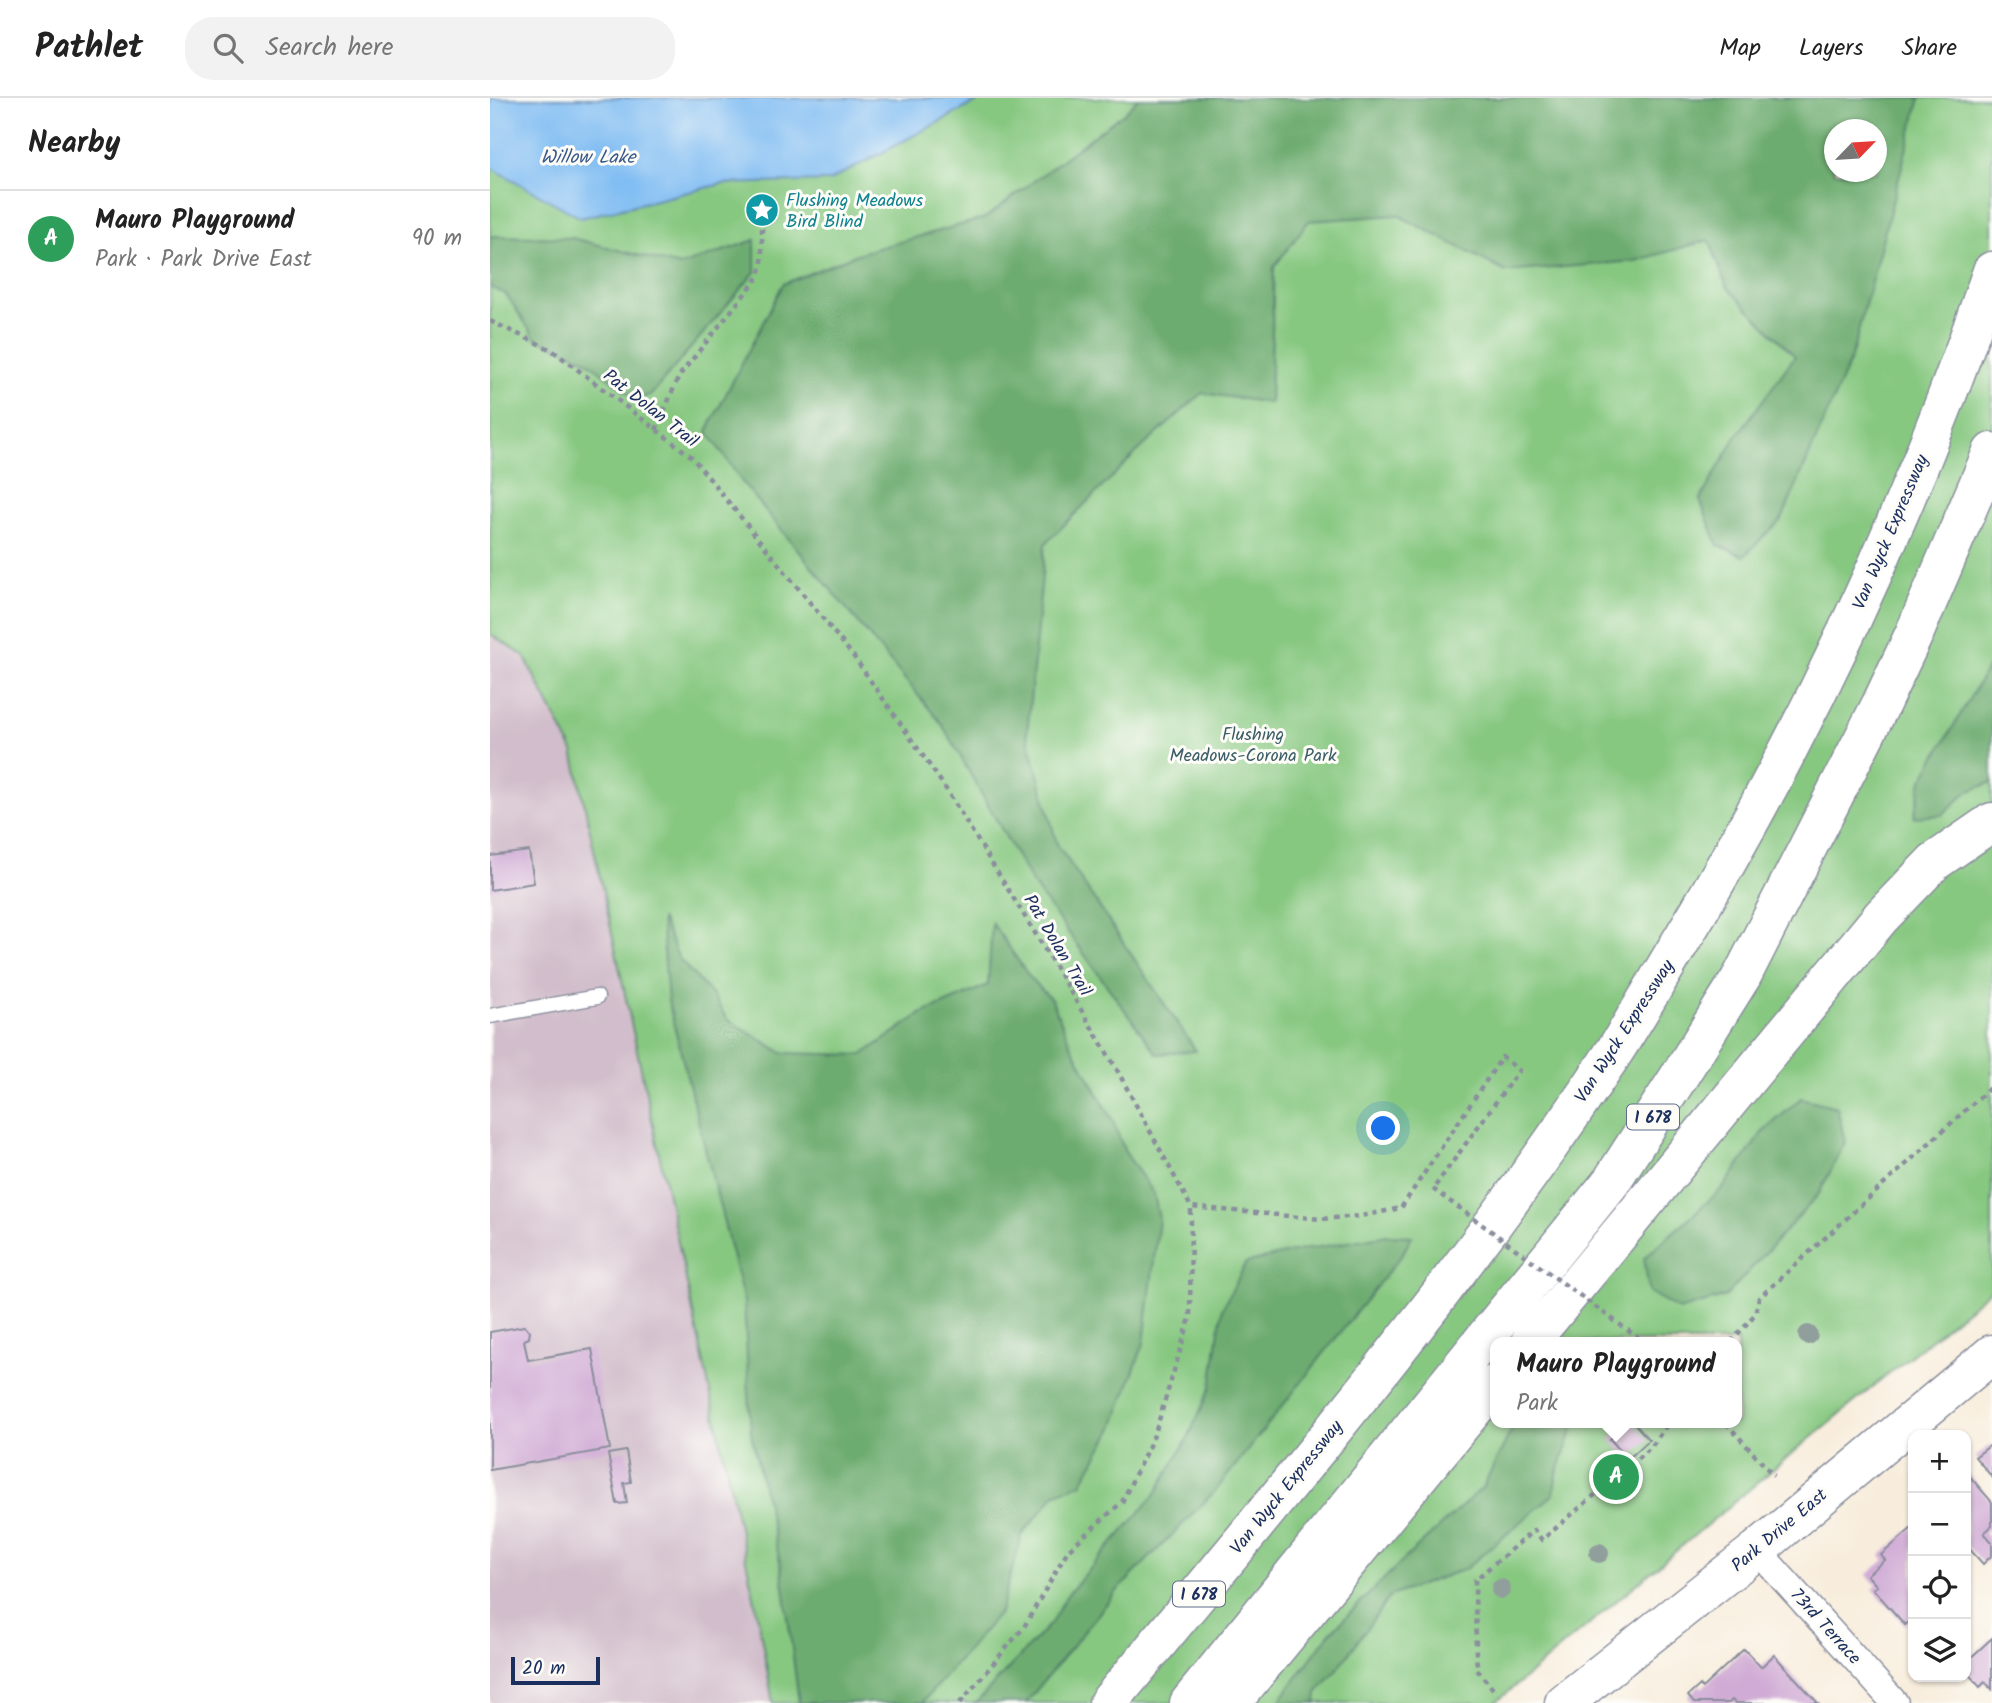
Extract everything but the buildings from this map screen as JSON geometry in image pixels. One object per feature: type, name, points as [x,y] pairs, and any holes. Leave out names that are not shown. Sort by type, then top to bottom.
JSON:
[{"type":"main road","name":"Van Wyck Expressway","points":[[1108,1703],[1475,1251],[1611,1056],[1711,892],[1824,678],[1923,456],[1992,271]]},
{"type":"main road","name":"I 678","points":[[1189,1703],[1611,1182],[1681,1075],[1742,976],[1880,706],[1920,621],[1992,452]]},
{"type":"main road","points":[[1534,1337],[1881,917],[1934,862],[1992,822]]},
{"type":"main road","name":"Park Drive East","points":[[1564,1703],[1757,1550],[1992,1354]]},
{"type":"main road","points":[[1231,1703],[1490,1390]]},
{"type":"street","name":"73rd Terrace","points":[[1757,1550],[1895,1703]]},
{"type":"lane","points":[[490,1016],[597,997]]},
{"type":"path","points":[[656,430],[679,376],[756,280],[762,266],[762,210]]},
{"type":"path","name":"Pat Dolan Trail","points":[[490,321],[552,349],[692,457],[829,625],[944,786],[1116,1068],[1191,1207]]},
{"type":"path","points":[[960,1703],[1024,1626],[1068,1550],[1122,1503],[1154,1433],[1190,1318],[1191,1207],[1321,1219],[1361,1216],[1401,1208],[1502,1057],[1519,1070],[1433,1189],[1637,1337]]},
{"type":"path","points":[[1735,1337],[1755,1314],[1759,1298],[1992,1088]]},
{"type":"path","points":[[1493,1689],[1478,1671],[1475,1580],[1534,1530],[1542,1540],[1652,1446],[1665,1428]]},
{"type":"path","points":[[1731,1428],[1774,1476]]},
{"type":"shaded area","points":[[490,588],[591,711],[773,1703],[490,1703]]},
{"type":"green space","name":"Flushing Meadows-Corona Park","points":[[490,98],[1992,98],[1992,1289],[1495,1703],[773,1703],[755,1602],[573,751],[524,656],[490,634]]},
{"type":"green space","points":[[1138,98],[1920,98],[1851,358],[1782,519],[1744,556],[1718,545],[1700,500],[1736,437],[1795,356],[1727,287],[1709,240],[1635,261],[1506,272],[1398,215],[1309,221],[1274,267],[1270,403],[1202,393],[1138,451],[1045,544],[1027,734],[1057,844],[1196,1051],[1157,1054],[1032,883],[942,724],[742,482],[707,431],[783,284],[857,254],[985,218],[1125,112]]},
{"type":"green space","points":[[490,236],[572,238],[680,266],[755,240],[755,272],[651,395],[635,399],[585,359],[535,338],[506,294],[490,287]]},
{"type":"green space","points":[[1992,660],[1992,782],[1967,792],[1942,815],[1914,817],[1922,780]]},
{"type":"green space","points":[[661,918],[679,959],[713,996],[727,1019],[783,1053],[862,1055],[921,1014],[988,985],[992,923],[1031,979],[1051,999],[1072,1047],[1112,1119],[1125,1152],[1154,1194],[1159,1219],[1144,1343],[1112,1430],[1081,1484],[1056,1493],[1022,1535],[1000,1612],[922,1703],[799,1703],[782,1571],[751,1433],[744,1302],[668,1001]]},
{"type":"green space","points":[[1801,1098],[1837,1107],[1845,1142],[1819,1194],[1726,1296],[1679,1310],[1649,1292],[1644,1258],[1723,1188],[1762,1133]]},
{"type":"green space","points":[[1387,1235],[1412,1236],[1403,1253],[1216,1490],[1116,1592],[1026,1703],[976,1703],[1051,1623],[1067,1595],[1155,1495],[1188,1438],[1211,1387],[1222,1309],[1246,1263]]},
{"type":"green space","points":[[1512,1428],[1573,1428],[1556,1477],[1554,1494],[1465,1569],[1390,1596],[1340,1666],[1317,1693],[1316,1703],[1278,1703],[1329,1634],[1401,1562],[1483,1487]]},
{"type":"water","name":"Willow Lake","points":[[490,98],[984,98],[829,181],[722,184],[581,218],[490,167]]},
{"type":"place","name":"Flushing Meadows Bird Blind","points":[[762,210]]},
{"type":"place","name":"Mauro Playground","points":[[1616,1477]]}]
